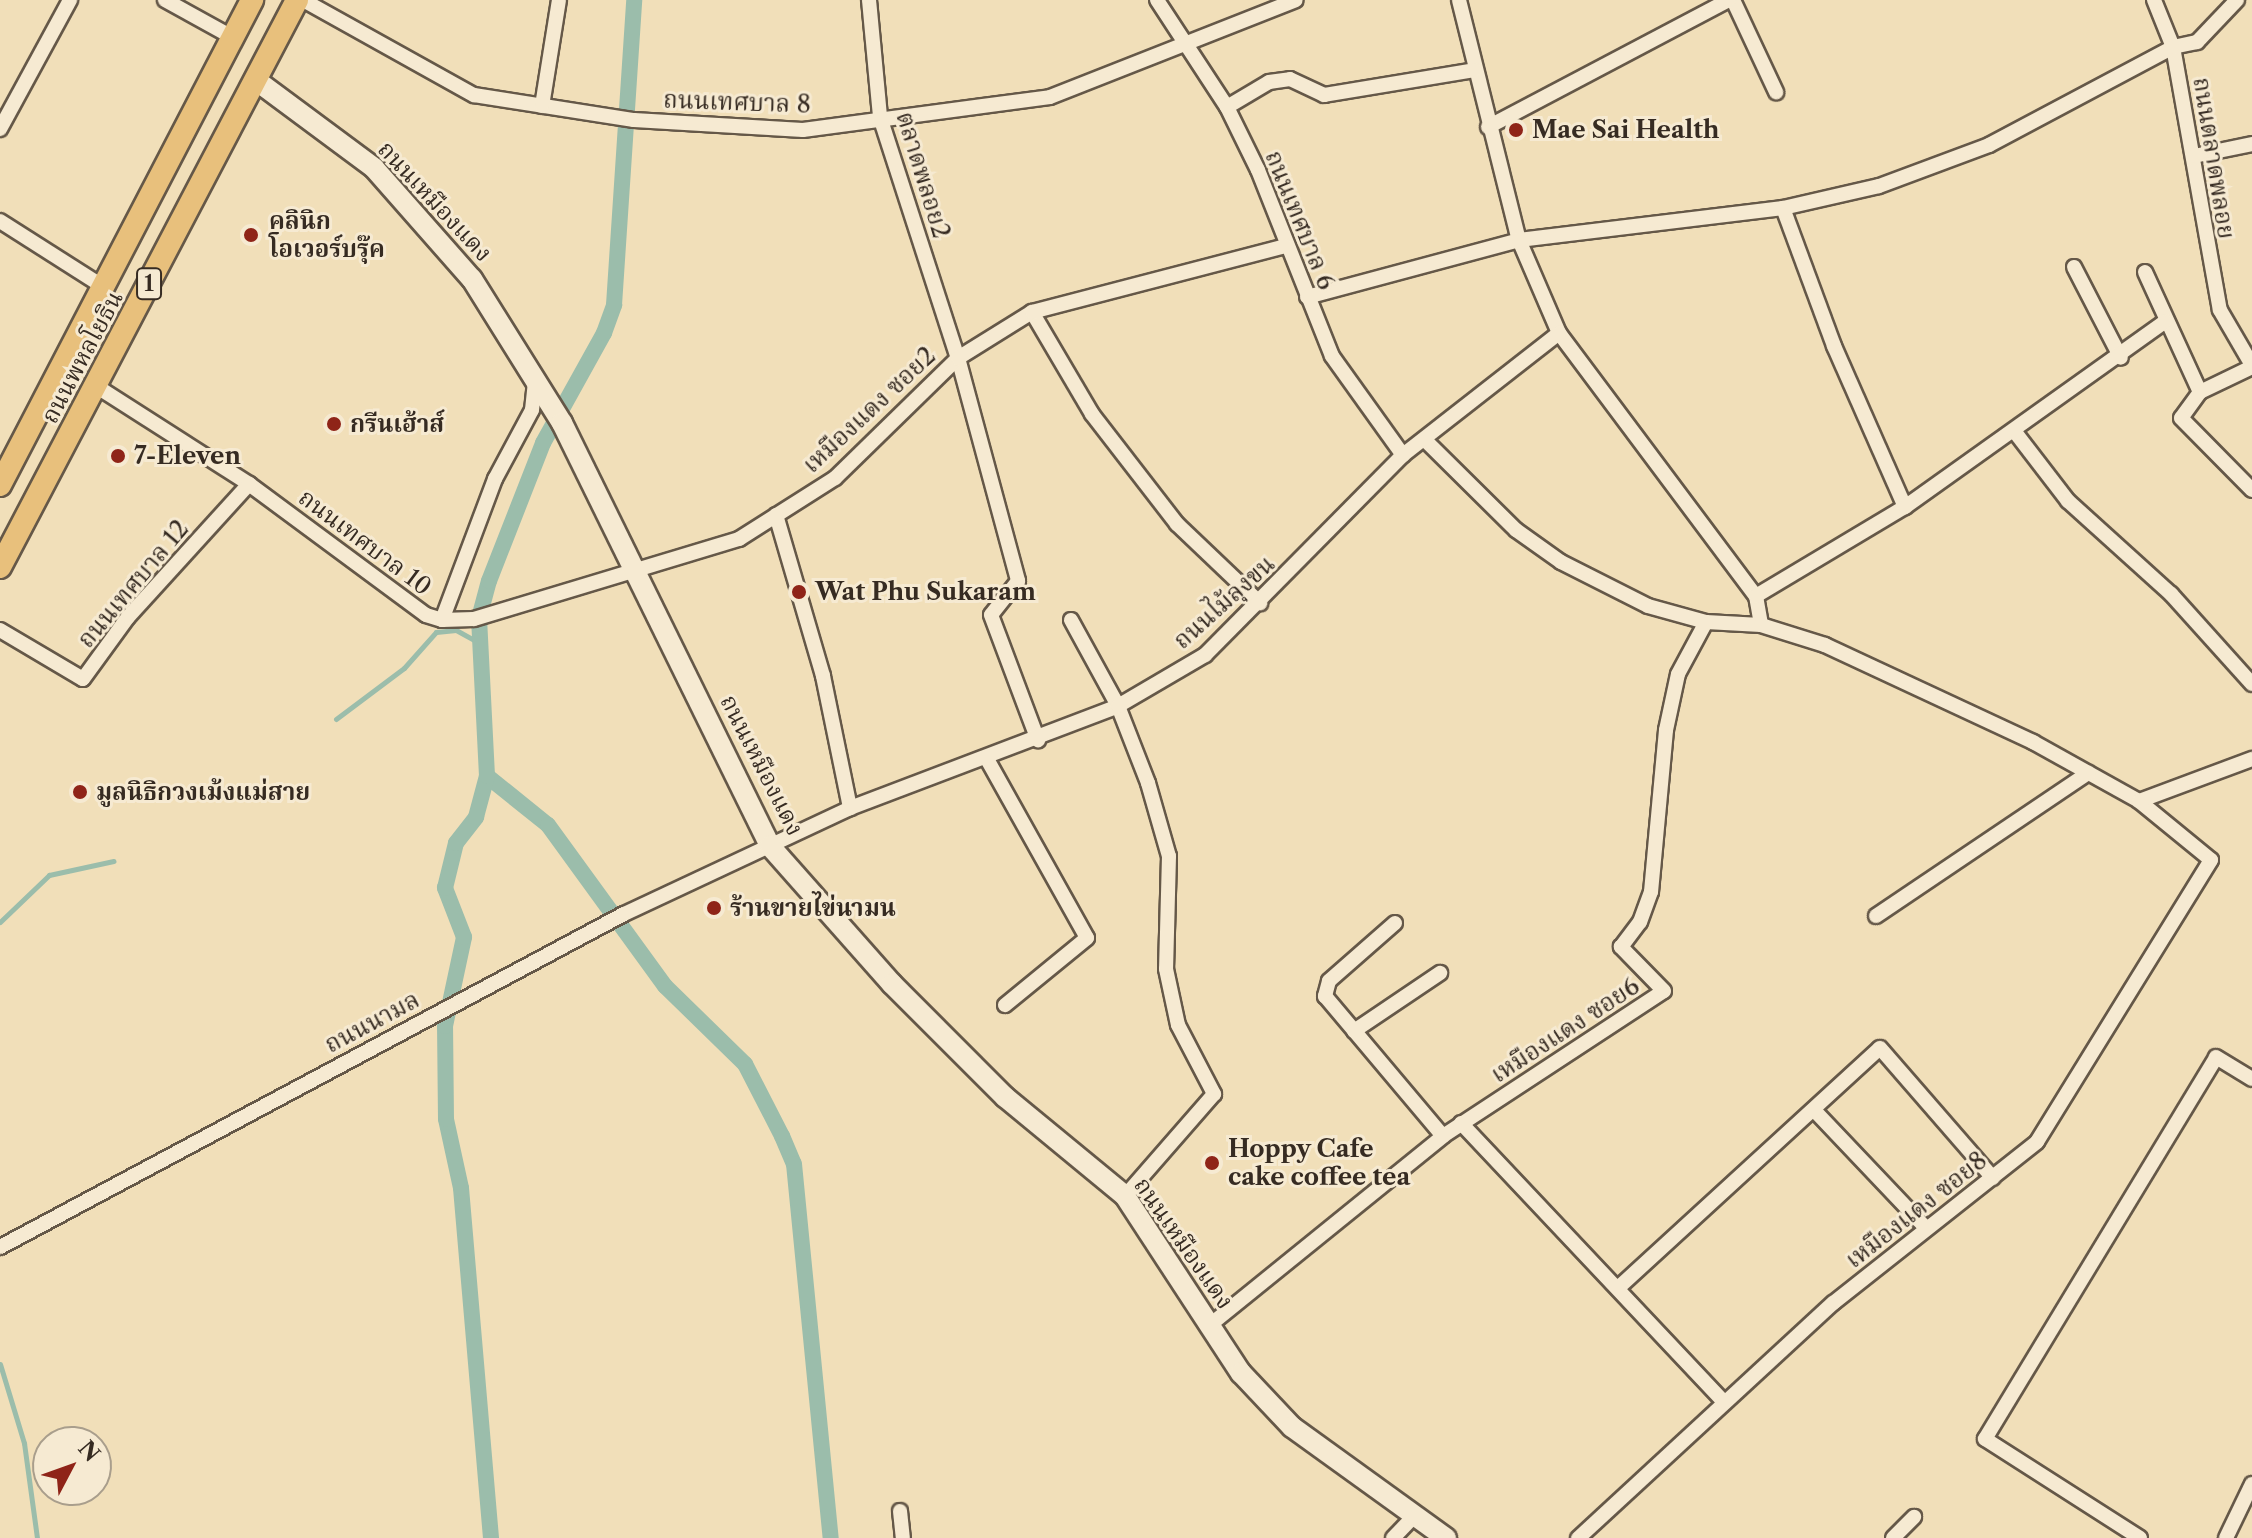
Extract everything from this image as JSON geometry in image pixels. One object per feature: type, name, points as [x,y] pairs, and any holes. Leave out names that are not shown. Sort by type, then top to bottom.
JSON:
[{"type":"main road","name":"ถนนพหลโยธิน","points":[[0,485],[6,460],[105,288],[252,0]]},
{"type":"main road","name":"ถนนพหลโยธิน","points":[[0,567],[297,0]]},
{"type":"street","points":[[0,129],[70,0]]},
{"type":"street","points":[[165,0],[232,37]]},
{"type":"street","name":"ถนนเทศบาล 8","points":[[303,0],[444,82],[474,95],[634,120],[803,130],[880,117],[1050,97],[1296,0]]},
{"type":"street","points":[[542,106],[559,0]]},
{"type":"street","name":"ตลาดพลอย2","points":[[869,0],[880,117],[958,358],[1018,581],[991,615],[1038,740]]},
{"type":"street","name":"ถนนเทศบาล 6","points":[[1157,0],[1227,107],[1332,356],[1403,455]]},
{"type":"street","points":[[1459,0],[1488,127],[1519,240],[1559,333],[1756,596],[1761,625]]},
{"type":"street","points":[[1488,127],[1731,0],[1776,92]]},
{"type":"street","name":"ถนนตลาดพลอย","points":[[2154,0],[2173,47],[2194,156],[2201,223],[2220,310],[2251,361]]},
{"type":"street","points":[[1307,297],[1519,240],[1783,208],[1879,186],[1989,145],[2173,47],[2197,42],[2237,0]]},
{"type":"street","points":[[1227,107],[1269,82],[1290,79],[1324,95],[1475,70]]},
{"type":"street","name":"ถนนเหมืองแดง","points":[[257,81],[374,168],[427,223],[472,279],[562,423],[770,846],[892,984],[1005,1097],[1125,1196],[1241,1373],[1292,1427],[1446,1538]]},
{"type":"street","points":[[2194,156],[2252,144]]},
{"type":"street","points":[[1783,208],[1834,346],[1905,507]]},
{"type":"street","points":[[0,221],[105,288]]},
{"type":"street","name":"เหมืองแดง ซอย2","points":[[636,572],[739,539],[835,478],[958,358],[1032,312],[1286,246]]},
{"type":"street","points":[[2074,267],[2121,358]]},
{"type":"street","points":[[2145,272],[2200,392]]},
{"type":"street","points":[[1032,312],[1092,414],[1177,524],[1260,603]]},
{"type":"street","points":[[1756,596],[1905,507],[2121,358],[2166,321]]},
{"type":"street","name":"ถนนไม้ลุงขน","points":[[770,846],[850,808],[1038,740],[1118,706],[1205,655],[1260,603],[1403,455],[1559,333]]},
{"type":"street","points":[[2251,361],[2200,392],[2181,418],[2252,490]]},
{"type":"street","points":[[538,382],[528,420],[495,479],[450,620],[474,619],[636,572]]},
{"type":"street","name":"ถนนเทศบาล 10","points":[[96,386],[249,484],[426,615],[450,620]]},
{"type":"street","points":[[2015,432],[2068,501],[2171,594],[2252,684]]},
{"type":"street","points":[[1425,440],[1516,530],[1561,562],[1648,606],[1706,622],[1761,625],[1825,645],[2139,801],[2252,759]]},
{"type":"street","name":"ถนนเทศบาล 12","points":[[0,630],[83,679],[128,617],[249,484]]},
{"type":"street","points":[[776,515],[823,676],[850,808]]},
{"type":"street","points":[[1071,620],[1118,706],[1169,856],[1166,969],[1178,1025],[1214,1094],[1125,1196]]},
{"type":"street","name":"เหมืองแดง ซอย6","points":[[1210,1325],[1443,1136],[1664,991],[1621,947],[1640,922],[1651,892],[1666,730],[1678,674],[1706,622]]},
{"type":"street","points":[[987,759],[1087,938],[1005,1005]]},
{"type":"street","points":[[1876,916],[2088,773]]},
{"type":"street","name":"เหมืองแดง ซอย8","points":[[1578,1538],[1722,1400],[1926,1228],[1993,1178],[2055,1120],[2211,860],[2139,801]]},
{"type":"street","name":"ถนนนามล","points":[[0,1247],[439,1010],[619,917],[770,846]]},
{"type":"street","points":[[1395,923],[1324,987],[1354,1031],[1443,1136]]},
{"type":"street","points":[[1354,1031],[1440,973]]},
{"type":"street","points":[[1618,1288],[1880,1048],[1993,1178]]},
{"type":"street","points":[[2140,1538],[1985,1439],[2216,1057],[2252,1079]]},
{"type":"street","points":[[1814,1110],[1926,1228]]},
{"type":"street","points":[[1461,1123],[1722,1400]]},
{"type":"street","points":[[2226,1538],[2252,1484]]},
{"type":"street","points":[[900,1511],[903,1538]]},
{"type":"street","points":[[1393,1538],[1415,1515]]},
{"type":"street","points":[[1893,1538],[1914,1517]]},
{"type":"waterway","points":[[491,1538],[461,1188],[446,1119],[445,1026],[464,937],[445,888],[456,843],[476,817],[487,776],[479,618],[489,581],[543,443],[604,333],[614,305],[634,0]]},
{"type":"waterway","points":[[336,719],[404,668],[436,632],[456,630],[479,643]]},
{"type":"waterway","points":[[487,776],[548,825],[665,986],[745,1064],[782,1136],[794,1164],[831,1538]]},
{"type":"waterway","points":[[0,922],[49,875],[113,861]]},
{"type":"waterway","points":[[0,1364],[24,1443],[37,1538]]},
{"type":"place","name":"Mae Sai Health","points":[[1516,130]]},
{"type":"place","name":"คลินิก โอเวอร์บรุ๊ค","points":[[251,235]]},
{"type":"place","name":"กรีนเฮ้าส์","points":[[334,424]]},
{"type":"place","name":"7-Eleven","points":[[118,456]]},
{"type":"place","name":"Wat Phu Sukaram","points":[[799,592]]},
{"type":"place","name":"มูลนิธิกวงเม้งแม่สาย","points":[[80,792]]},
{"type":"place","name":"ร้านขายไข่นามน","points":[[714,908]]},
{"type":"place","name":"Hoppy Cafe cake coffee tea","points":[[1212,1163]]}]
